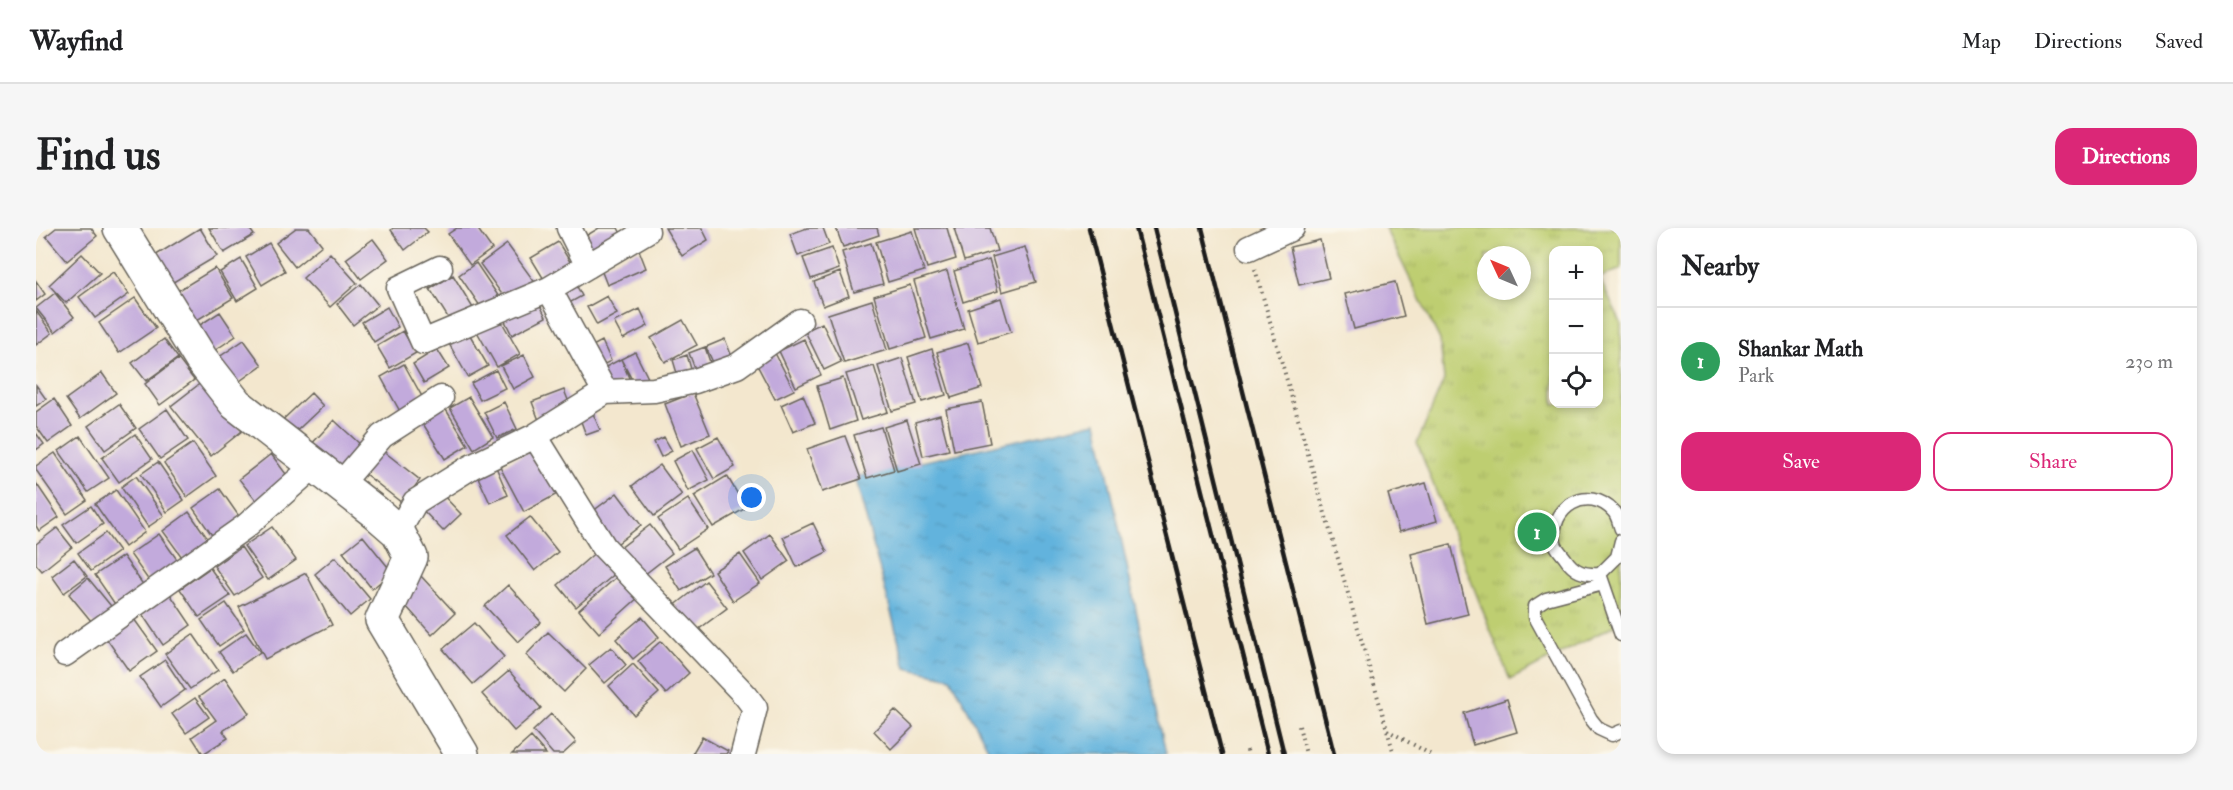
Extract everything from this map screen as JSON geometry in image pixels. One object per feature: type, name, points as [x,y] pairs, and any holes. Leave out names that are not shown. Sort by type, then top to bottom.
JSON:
[{"type":"street","points":[[120,228],[201,358],[236,404],[398,532],[411,557],[382,620],[462,754]]},
{"type":"street","points":[[569,228],[588,266]]},
{"type":"street","points":[[1249,248],[1292,228]]},
{"type":"street","points":[[440,268],[399,288],[423,342],[549,289],[647,231]]},
{"type":"street","points":[[549,289],[605,392]]},
{"type":"street","points":[[398,532],[415,502],[471,467],[535,436],[605,392],[654,390],[695,381],[737,366],[800,321]]},
{"type":"street","points":[[65,654],[246,526],[327,475],[441,398]]},
{"type":"street","points":[[535,436],[604,547],[755,708],[743,754]]},
{"type":"lane","points":[[1602,579],[1585,575],[1570,566],[1555,543],[1557,521],[1568,506],[1585,498],[1601,501],[1615,514],[1621,529]]},
{"type":"lane","points":[[1621,541],[1617,556],[1602,579],[1546,598],[1535,606],[1535,617],[1591,719],[1599,729],[1612,735],[1621,731]]},
{"type":"lane","points":[[1602,579],[1621,635]]},
{"type":"path","points":[[1249,248],[1394,754]]},
{"type":"path","points":[[1299,726],[1306,754]]},
{"type":"path","points":[[1387,729],[1430,754]]},
{"type":"green space","points":[[1385,228],[1621,228],[1621,269],[1603,276],[1603,246],[1549,246],[1549,408],[1603,408],[1603,286],[1621,323],[1621,622],[1510,680],[1417,443],[1444,380],[1440,340]]},
{"type":"water","points":[[1097,422],[1166,754],[991,754],[951,678],[906,668],[855,477]]},
{"type":"building","points":[[56,228],[91,228],[97,236],[67,261],[46,236]]},
{"type":"building","points":[[200,228],[217,256],[165,287],[148,260]]},
{"type":"building","points":[[209,228],[249,228],[254,235],[224,253]]},
{"type":"building","points":[[296,228],[309,228],[322,245],[295,267],[276,243]]},
{"type":"building","points":[[393,228],[424,228],[428,232],[405,250],[391,230]]},
{"type":"building","points":[[457,228],[477,228],[492,249],[470,265],[448,234]]},
{"type":"building","points":[[599,228],[618,228],[625,241],[590,261],[579,240]]},
{"type":"building","points":[[665,228],[702,228],[708,240],[682,256]]},
{"type":"building","points":[[807,228],[823,228],[829,244],[798,256],[790,234]]},
{"type":"building","points":[[836,228],[877,228],[879,235],[843,247]]},
{"type":"building","points":[[915,228],[947,228],[956,259],[927,268]]},
{"type":"building","points":[[954,228],[990,228],[997,251],[964,261]]},
{"type":"building","points":[[912,231],[924,271],[888,282],[876,242]]},
{"type":"building","points":[[373,239],[388,259],[361,279],[346,259]]},
{"type":"building","points":[[1320,240],[1329,278],[1299,285],[1290,247]]},
{"type":"building","points":[[558,242],[575,270],[548,286],[531,258]]},
{"type":"building","points":[[269,243],[285,271],[262,285],[246,257]]},
{"type":"building","points":[[871,243],[883,284],[854,292],[842,252]]},
{"type":"building","points":[[507,244],[536,284],[509,304],[480,264]]},
{"type":"building","points":[[1025,247],[1036,282],[1002,292],[992,257]]},
{"type":"building","points":[[832,248],[839,269],[811,279],[803,258]]},
{"type":"building","points":[[639,250],[646,268],[607,285],[600,267]]},
{"type":"building","points":[[330,253],[357,283],[330,307],[303,278]]},
{"type":"building","points":[[82,254],[100,273],[66,303],[49,285]]},
{"type":"building","points":[[241,259],[258,288],[237,301],[220,272]]},
{"type":"building","points":[[989,260],[998,291],[963,302],[954,271]]},
{"type":"building","points":[[476,263],[501,300],[484,312],[459,275]]},
{"type":"building","points":[[215,268],[233,298],[184,328],[166,298]]},
{"type":"building","points":[[947,271],[964,329],[931,339],[914,281]]},
{"type":"building","points":[[113,272],[129,294],[95,318],[79,297]]},
{"type":"building","points":[[840,272],[849,296],[823,306],[814,282]]},
{"type":"building","points":[[453,275],[476,313],[454,327],[430,289]]},
{"type":"building","points":[[573,279],[582,296],[562,307],[554,290]]},
{"type":"building","points":[[36,281],[45,294],[36,301]]},
{"type":"building","points":[[1395,282],[1404,316],[1354,329],[1345,294]]},
{"type":"building","points":[[361,284],[378,305],[353,325],[337,304]]},
{"type":"building","points":[[910,285],[926,338],[890,349],[874,296]]},
{"type":"building","points":[[55,293],[74,317],[55,332],[36,308]]},
{"type":"building","points":[[607,296],[617,314],[597,325],[587,307]]},
{"type":"building","points":[[135,298],[156,328],[119,353],[99,323]]},
{"type":"building","points":[[1001,298],[1011,332],[978,342],[968,309]]},
{"type":"building","points":[[537,299],[546,317],[512,335],[503,317]]},
{"type":"building","points":[[872,300],[887,350],[844,363],[828,314]]},
{"type":"building","points":[[387,307],[398,327],[374,342],[362,322]]},
{"type":"building","points":[[640,309],[648,326],[623,339],[614,322]]},
{"type":"building","points":[[36,311],[52,333],[36,345]]},
{"type":"building","points":[[220,312],[236,336],[205,357],[189,332]]},
{"type":"building","points":[[498,315],[520,354],[497,367],[475,328]]},
{"type":"building","points":[[683,320],[697,345],[665,362],[651,338]]},
{"type":"building","points":[[822,323],[841,362],[824,370],[805,331]]},
{"type":"building","points":[[467,330],[488,366],[468,377],[448,342]]},
{"type":"building","points":[[403,331],[416,353],[390,368],[377,346]]},
{"type":"building","points":[[164,339],[178,358],[146,381],[132,363]]},
{"type":"building","points":[[725,339],[734,362],[716,369],[706,347]]},
{"type":"building","points":[[804,339],[821,375],[796,387],[779,351]]},
{"type":"building","points":[[244,340],[262,365],[230,388],[212,362]]},
{"type":"building","points":[[602,341],[611,361],[594,369],[585,350]]},
{"type":"building","points":[[968,343],[982,388],[951,398],[937,352]]},
{"type":"building","points":[[705,347],[713,371],[698,377],[689,353]]},
{"type":"building","points":[[437,349],[449,368],[424,383],[413,364]]},
{"type":"building","points":[[932,349],[946,395],[922,402],[908,357]]},
{"type":"building","points":[[635,352],[650,382],[637,389],[621,359]]},
{"type":"building","points":[[775,353],[794,390],[775,399],[756,363]]},
{"type":"building","points":[[524,355],[535,377],[513,389],[501,366]]},
{"type":"building","points":[[687,355],[693,376],[679,380],[673,360]]},
{"type":"building","points":[[902,358],[916,404],[892,411],[878,366]]},
{"type":"building","points":[[178,359],[194,380],[160,405],[145,384]]},
{"type":"building","points":[[621,359],[629,378],[608,389],[596,372]]},
{"type":"building","points":[[404,364],[425,402],[402,415],[381,377]]},
{"type":"building","points":[[874,366],[888,412],[861,420],[846,374]]},
{"type":"building","points":[[496,370],[505,388],[480,400],[471,383]]},
{"type":"building","points":[[102,373],[116,393],[80,419],[66,399]]},
{"type":"building","points":[[843,378],[856,421],[830,430],[817,386]]},
{"type":"building","points":[[202,382],[242,431],[211,456],[171,406]]},
{"type":"building","points":[[36,385],[46,399],[36,406]]},
{"type":"building","points":[[564,390],[572,410],[540,423],[532,402]]},
{"type":"building","points":[[311,393],[323,406],[286,441],[274,428]]},
{"type":"building","points":[[693,393],[710,434],[681,446],[665,404]]},
{"type":"building","points":[[803,395],[815,423],[793,432],[781,405]]},
{"type":"building","points":[[469,397],[493,437],[474,449],[450,408]]},
{"type":"building","points":[[54,399],[72,426],[48,443],[36,426],[36,412]]},
{"type":"building","points":[[504,402],[517,429],[497,438],[484,412]]},
{"type":"building","points":[[982,402],[990,443],[954,450],[946,409]]},
{"type":"building","points":[[119,404],[136,428],[105,450],[88,426]]},
{"type":"building","points":[[443,405],[468,445],[445,459],[420,419]]},
{"type":"building","points":[[167,409],[188,440],[160,459],[139,429]]},
{"type":"building","points":[[592,411],[600,430],[586,435],[579,416]]},
{"type":"building","points":[[940,415],[949,450],[923,456],[915,422]]},
{"type":"building","points":[[334,420],[362,446],[336,475],[307,449]]},
{"type":"building","points":[[907,420],[921,464],[897,471],[884,427]]},
{"type":"building","points":[[881,427],[894,470],[867,478],[854,435]]},
{"type":"building","points":[[36,433],[44,444],[36,450]]},
{"type":"building","points":[[135,434],[152,459],[119,482],[102,458]]},
{"type":"building","points":[[80,436],[109,478],[88,492],[59,451]]},
{"type":"building","points":[[845,436],[861,479],[822,492],[807,449]]},
{"type":"building","points":[[664,437],[672,451],[661,457],[654,442]]},
{"type":"building","points":[[718,437],[735,467],[714,479],[697,448]]},
{"type":"building","points":[[193,443],[216,476],[187,497],[164,463]]},
{"type":"building","points":[[377,446],[420,480],[402,503],[359,469]]},
{"type":"building","points":[[537,447],[561,492],[524,512],[500,467]]},
{"type":"building","points":[[693,450],[709,480],[688,491],[673,461]]},
{"type":"building","points":[[55,453],[87,500],[67,514],[36,470],[36,466]]},
{"type":"building","points":[[271,454],[292,482],[261,507],[239,479]]},
{"type":"building","points":[[158,462],[184,500],[167,512],[141,474]]},
{"type":"building","points":[[660,465],[682,495],[654,516],[632,486]]},
{"type":"building","points":[[496,467],[508,495],[490,503],[477,475]]},
{"type":"building","points":[[136,476],[164,516],[148,527],[121,487]]},
{"type":"building","points":[[727,476],[746,508],[713,527],[694,496]]},
{"type":"building","points":[[36,483],[59,517],[39,531],[36,526]]},
{"type":"building","points":[[1426,483],[1437,521],[1399,532],[1388,494]]},
{"type":"building","points":[[220,489],[243,522],[216,541],[193,508]]},
{"type":"building","points":[[437,489],[461,514],[443,531],[419,506]]},
{"type":"building","points":[[116,490],[145,532],[125,547],[95,504]]},
{"type":"building","points":[[617,493],[641,525],[613,547],[588,515]]},
{"type":"building","points":[[688,499],[708,529],[678,549],[658,519]]},
{"type":"building","points":[[91,506],[103,524],[76,543],[63,525]]},
{"type":"building","points":[[189,512],[213,546],[187,564],[163,531]]},
{"type":"building","points":[[530,517],[558,552],[535,571],[507,535]]},
{"type":"building","points":[[813,523],[827,552],[797,567],[783,537]]},
{"type":"building","points":[[650,525],[672,553],[640,578],[619,549]]},
{"type":"building","points":[[272,527],[296,560],[268,580],[244,546]]},
{"type":"building","points":[[57,528],[72,547],[42,571],[36,564],[36,544]]},
{"type":"building","points":[[106,533],[119,551],[91,571],[78,553]]},
{"type":"building","points":[[159,534],[183,568],[154,588],[130,554]]},
{"type":"building","points":[[770,534],[789,561],[762,580],[744,553]]},
{"type":"building","points":[[363,536],[392,572],[372,589],[343,552]]},
{"type":"building","points":[[1451,544],[1468,614],[1428,624],[1411,554]]},
{"type":"building","points":[[241,547],[262,578],[235,596],[214,566]]},
{"type":"building","points":[[694,548],[710,573],[681,591],[665,566]]},
{"type":"building","points":[[598,550],[617,572],[576,607],[558,585]]},
{"type":"building","points":[[740,554],[760,583],[733,601],[714,571]]},
{"type":"building","points":[[123,556],[149,593],[121,613],[95,575]]},
{"type":"building","points":[[335,557],[370,599],[350,616],[315,574]]},
{"type":"building","points":[[74,559],[87,576],[64,593],[52,576]]},
{"type":"building","points":[[210,568],[230,596],[199,617],[180,589]]},
{"type":"building","points":[[306,573],[332,625],[265,659],[239,607]]},
{"type":"building","points":[[620,574],[640,596],[599,633],[579,610]]},
{"type":"building","points":[[420,575],[455,613],[432,635],[397,596]]},
{"type":"building","points":[[88,578],[115,611],[96,627],[69,594]]},
{"type":"building","points":[[706,581],[727,608],[695,632],[674,606]]},
{"type":"building","points":[[508,585],[541,622],[518,642],[485,606]]},
{"type":"building","points":[[170,594],[191,625],[163,645],[142,614]]},
{"type":"building","points":[[226,603],[244,629],[219,646],[201,620]]},
{"type":"building","points":[[642,617],[659,637],[633,659],[616,639]]},
{"type":"building","points":[[134,619],[157,651],[129,671],[106,638]]},
{"type":"building","points":[[474,623],[504,657],[473,684],[443,649]]},
{"type":"building","points":[[548,632],[586,669],[564,692],[526,655]]},
{"type":"building","points":[[246,633],[260,652],[233,671],[219,652]]},
{"type":"building","points":[[193,634],[218,670],[190,689],[165,654]]},
{"type":"building","points":[[661,641],[689,673],[666,694],[638,661]]},
{"type":"building","points":[[611,647],[626,665],[605,683],[589,665]]},
{"type":"building","points":[[165,660],[185,690],[161,707],[140,677]]},
{"type":"building","points":[[633,664],[659,693],[634,715],[609,686]]},
{"type":"building","points":[[509,671],[541,708],[514,731],[482,694]]},
{"type":"building","points":[[225,678],[249,713],[223,731],[228,738],[203,754],[192,737],[216,720],[199,697]]},
{"type":"building","points":[[195,698],[209,717],[186,733],[172,714]]},
{"type":"building","points":[[1507,699],[1517,732],[1473,745],[1464,713]]},
{"type":"building","points":[[895,710],[913,727],[891,749],[874,731]]},
{"type":"building","points":[[551,714],[576,742],[563,754],[553,754],[533,731]]},
{"type":"building","points":[[531,737],[546,754],[512,754]]},
{"type":"building","points":[[702,737],[728,751],[726,754],[692,754]]},
{"type":"railway","points":[[1089,228],[1222,754]]},
{"type":"railway","points":[[1136,228],[1268,754]]},
{"type":"railway","points":[[1154,228],[1284,754]]},
{"type":"railway","points":[[1202,228],[1334,754]]},
{"type":"place","name":"Shankar Math","points":[[1537,532]]}]
